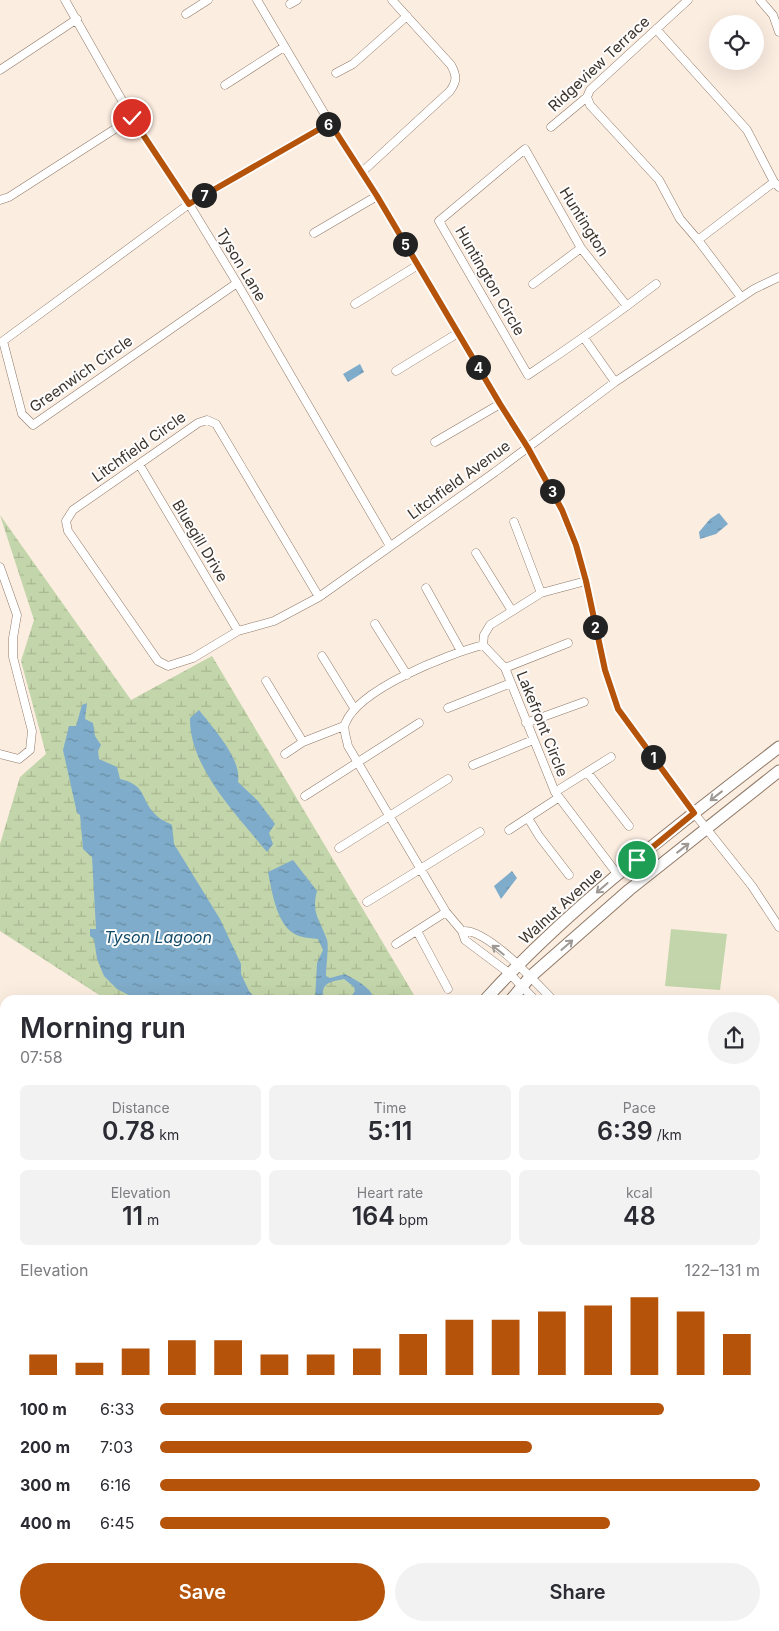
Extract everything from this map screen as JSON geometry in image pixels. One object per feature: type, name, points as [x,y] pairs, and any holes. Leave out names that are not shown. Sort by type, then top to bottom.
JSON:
[{"type":"main road","name":"Walnut Avenue","points":[[490,995],[513,969],[618,875],[779,747]]},
{"type":"main road","points":[[515,995],[530,977],[629,890],[779,771]]},
{"type":"street","name":"Tyson Lane","points":[[65,0],[132,118],[189,204],[237,283],[390,546]]},
{"type":"street","points":[[186,14],[208,0]]},
{"type":"street","points":[[257,0],[528,448],[567,522],[586,581],[605,670],[618,709],[694,813],[752,886],[779,927]]},
{"type":"street","points":[[362,172],[450,91],[456,83],[456,75],[451,65],[392,0]]},
{"type":"street","name":"Ridgeview Terrace","points":[[551,127],[587,97],[590,90],[688,0]]},
{"type":"street","points":[[760,0],[776,12],[779,32]]},
{"type":"street","points":[[336,73],[352,64],[407,16]]},
{"type":"street","points":[[0,70],[77,19]]},
{"type":"street","points":[[656,29],[747,130],[776,185],[698,240]]},
{"type":"street","points":[[225,84],[284,47]]},
{"type":"street","points":[[587,97],[590,105],[659,180],[680,219],[741,297]]},
{"type":"street","points":[[0,200],[9,197],[132,118]]},
{"type":"street","points":[[189,204],[330,123]]},
{"type":"street","name":"Huntington","points":[[525,149],[581,248],[627,306]]},
{"type":"street","name":"Huntington Circle","points":[[525,149],[439,221],[528,375],[584,338]]},
{"type":"street","points":[[314,233],[377,196]]},
{"type":"street","name":"Greenwich Circle","points":[[189,204],[3,341],[22,414],[33,425],[237,283]]},
{"type":"street","points":[[533,284],[581,248]]},
{"type":"street","points":[[355,304],[418,265]]},
{"type":"street","name":"Litchfield Avenue","points":[[168,666],[194,658],[238,631],[274,620],[319,597],[528,448],[615,382],[741,297],[765,282],[779,277]]},
{"type":"street","points":[[615,382],[584,338],[656,284]]},
{"type":"street","points":[[396,371],[458,333]]},
{"type":"street","points":[[436,442],[500,404]]},
{"type":"street","name":"Litchfield Circle","points":[[168,666],[158,661],[68,531],[66,521],[73,510],[198,423],[207,420],[216,424],[319,597]]},
{"type":"street","name":"Bluegill Drive","points":[[139,464],[238,631]]},
{"type":"street","points":[[514,522],[541,593]]},
{"type":"street","points":[[476,552],[512,611]]},
{"type":"street","points":[[0,568],[17,615],[13,638],[13,657],[32,731],[30,750],[19,759],[0,754]]},
{"type":"street","points":[[284,754],[303,742],[344,726],[354,708],[407,675],[461,651],[483,645],[484,635],[490,625],[541,593],[586,581]]},
{"type":"street","points":[[426,588],[461,651]]},
{"type":"street","points":[[375,624],[407,675]]},
{"type":"street","points":[[505,668],[568,643]]},
{"type":"street","name":"Lakefront Circle","points":[[483,645],[505,668],[557,795],[618,875]]},
{"type":"street","points":[[322,656],[354,708]]},
{"type":"street","points":[[266,681],[303,742]]},
{"type":"street","points":[[448,708],[511,683]]},
{"type":"street","points":[[526,723],[584,702]]},
{"type":"street","points":[[305,796],[419,723]]},
{"type":"street","points":[[344,726],[348,746],[446,912],[462,931],[465,940],[530,977],[548,995]]},
{"type":"street","points":[[473,765],[533,740]]},
{"type":"street","points":[[508,830],[528,818],[587,772],[610,758]]},
{"type":"street","points":[[587,772],[629,826]]},
{"type":"street","points":[[339,848],[448,779]]},
{"type":"street","points":[[528,818],[539,836],[569,874]]},
{"type":"street","points":[[367,902],[480,832]]},
{"type":"street","points":[[396,944],[446,912]]},
{"type":"street","points":[[462,931],[471,930],[483,937],[513,969],[522,987],[530,995]]},
{"type":"street","points":[[417,931],[448,988]]},
{"type":"green space","points":[[0,515],[131,700],[212,656],[414,995],[99,995],[0,931],[0,844],[20,777],[46,754],[21,661],[34,620]]},
{"type":"green space","points":[[671,929],[727,934],[720,990],[665,986]]},
{"type":"water","points":[[360,364],[364,372],[348,382],[343,374]]},
{"type":"water","points":[[719,513],[728,524],[716,534],[700,539],[699,532],[710,519]]},
{"type":"water","name":"Tyson Lagoon","points":[[87,703],[85,719],[93,723],[95,736],[101,745],[98,751],[99,759],[117,767],[120,779],[135,785],[155,814],[172,825],[174,844],[220,919],[241,964],[241,974],[253,995],[128,995],[117,989],[104,976],[97,959],[94,939],[90,936],[90,929],[96,929],[92,857],[83,849],[80,815],[77,813],[63,750],[69,726],[76,726],[82,705]]},
{"type":"water","points":[[199,710],[231,754],[236,764],[238,782],[258,801],[275,824],[269,833],[273,844],[267,852],[229,806],[206,772],[197,754],[190,718]]},
{"type":"water","points":[[293,860],[317,891],[315,905],[317,916],[328,942],[326,976],[330,978],[345,974],[358,981],[373,995],[352,995],[355,991],[354,987],[344,979],[327,984],[323,990],[323,995],[315,995],[317,963],[323,950],[318,939],[299,936],[285,926],[277,909],[268,872]]},
{"type":"water","points":[[512,871],[517,878],[501,899],[494,886]]},
{"type":"route","points":[[132,118],[189,204],[330,123],[377,196],[528,448],[562,510],[576,545],[586,581],[605,670],[618,709],[694,813],[637,860]]}]
